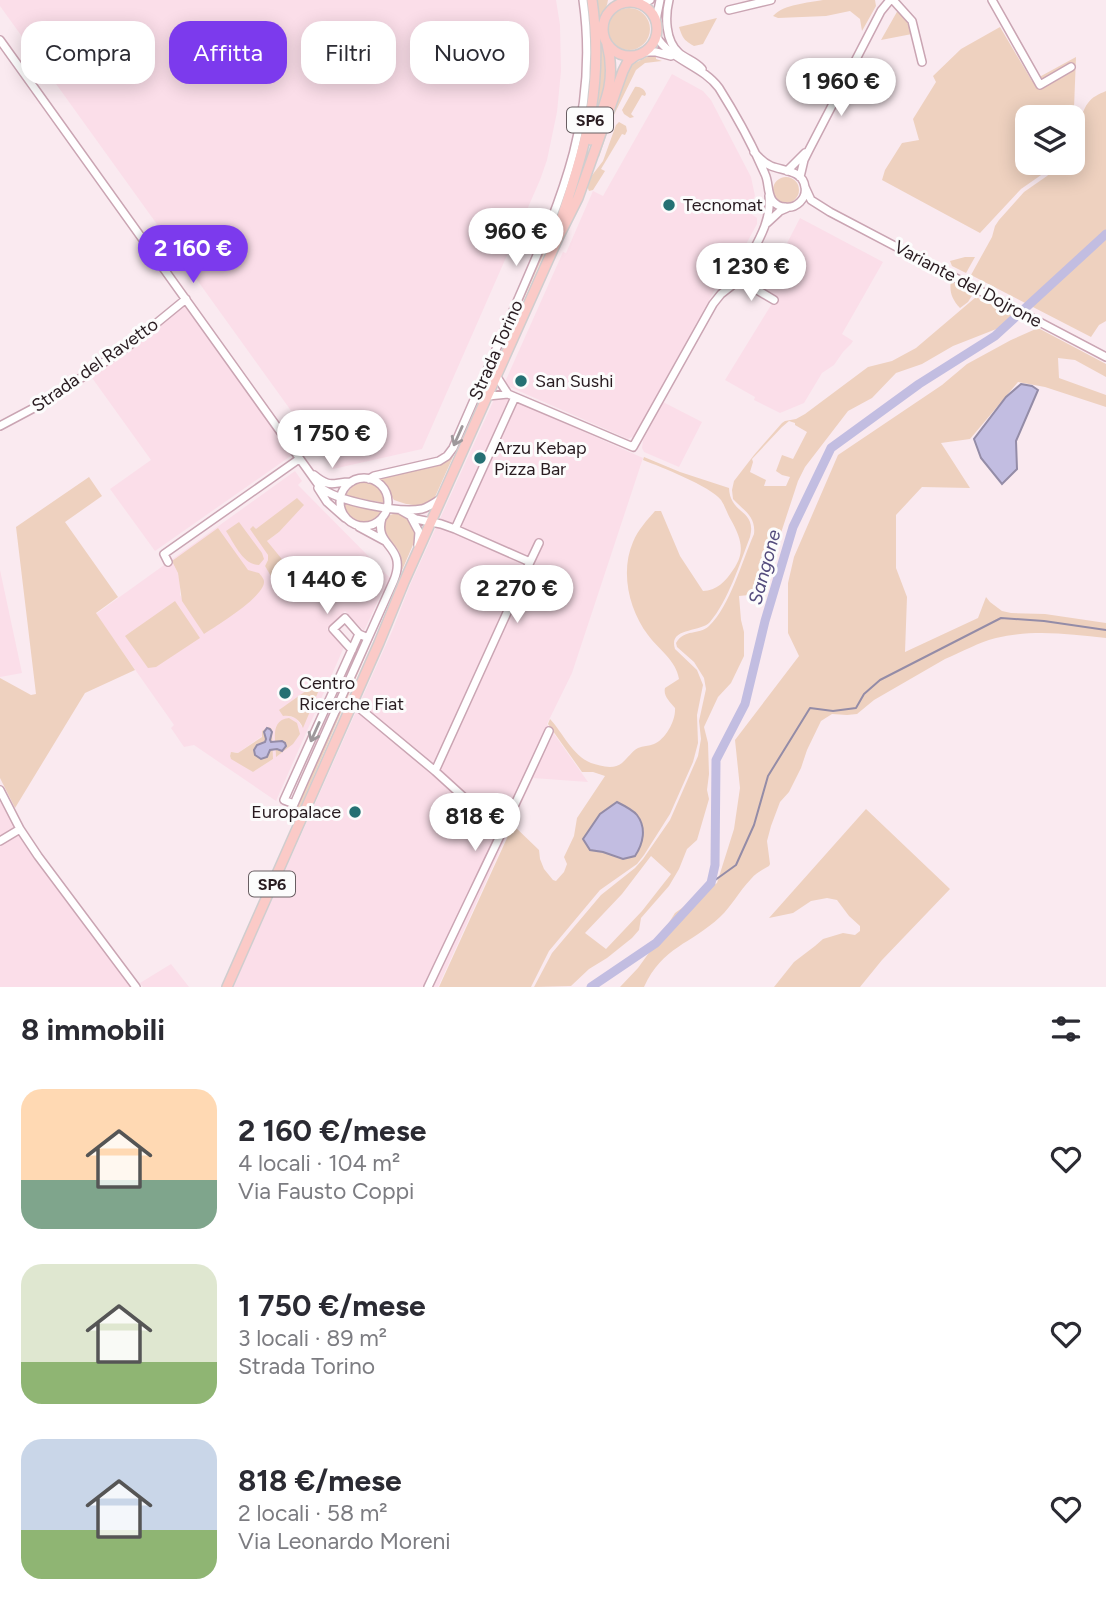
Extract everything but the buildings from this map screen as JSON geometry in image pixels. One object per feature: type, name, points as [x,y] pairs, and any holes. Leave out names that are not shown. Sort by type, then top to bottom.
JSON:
[{"type":"main road","name":"SP6","points":[[559,236],[561,220],[583,153],[593,102],[596,58],[592,0]]},
{"type":"main road","name":"SP6","points":[[607,44],[603,26],[610,0]]},
{"type":"main road","points":[[609,11],[617,4],[638,1],[650,10],[656,20],[656,36]]},
{"type":"main road","name":"SP6","points":[[640,54],[653,43],[656,36]]},
{"type":"main road","name":"Strada Torino","points":[[559,236],[610,84],[612,69],[607,44]]},
{"type":"main road","points":[[607,44],[621,54],[640,54]]},
{"type":"main road","name":"Strada Torino","points":[[227,987],[431,521],[582,188],[625,65],[640,54]]},
{"type":"street","name":"Strada Torino","points":[[352,482],[439,461],[453,448],[552,222],[570,167],[586,88],[583,0]]},
{"type":"street","points":[[656,20],[660,0]]},
{"type":"street","points":[[512,395],[633,447],[713,303],[726,288],[739,279],[767,223],[770,207],[766,174],[723,95],[697,64],[673,46],[666,22],[669,0]]},
{"type":"street","points":[[734,0],[729,10],[771,0]]},
{"type":"street","points":[[881,0],[881,11]]},
{"type":"street","points":[[800,177],[804,160],[881,11],[892,0],[912,21],[922,62]]},
{"type":"street","points":[[992,0],[1040,85],[1071,67]]},
{"type":"street","points":[[656,36],[663,47],[709,77]]},
{"type":"street","points":[[0,40],[307,469],[327,502],[339,514],[386,542]]},
{"type":"street","points":[[640,54],[656,52],[678,58]]},
{"type":"street","points":[[769,186],[775,175],[786,171],[814,141]]},
{"type":"street","points":[[754,152],[766,164],[795,173],[805,187],[803,198],[796,205],[780,211],[767,223]]},
{"type":"street","name":"Variante del Dojrone","points":[[805,187],[811,200],[830,212],[1106,357]]},
{"type":"street","points":[[769,195],[778,205],[787,208]]},
{"type":"street","name":"Variante del Dojrone","points":[[796,205],[830,212]]},
{"type":"street","points":[[739,279],[774,300]]},
{"type":"street","name":"Strada del Ravetto","points":[[0,426],[58,394],[139,337],[186,299]]},
{"type":"street","name":"Strada Torino","points":[[497,377],[512,395]]},
{"type":"street","name":"Strada Torino","points":[[488,396],[512,395]]},
{"type":"street","name":"Strada Torino","points":[[455,529],[512,395]]},
{"type":"street","points":[[164,554],[299,459]]},
{"type":"street","points":[[307,469],[330,485],[352,482]]},
{"type":"street","points":[[358,525],[373,525],[382,518],[388,508],[385,491],[379,483],[369,479]]},
{"type":"street","points":[[315,481],[326,492],[341,498],[413,513],[421,512],[431,521],[530,562]]},
{"type":"street","points":[[348,520],[342,510],[341,498],[352,482]]},
{"type":"street","points":[[413,513],[442,498]]},
{"type":"street","points":[[413,513],[419,532],[418,551]]},
{"type":"street","points":[[359,634],[284,800],[294,804],[398,567],[397,555],[380,530],[382,518]]},
{"type":"street","points":[[435,771],[539,543]]},
{"type":"street","points":[[358,660],[333,629],[345,618],[359,634],[368,638]]},
{"type":"street","points":[[352,702],[435,771],[502,832]]},
{"type":"street","points":[[428,987],[549,731]]},
{"type":"street","points":[[0,790],[20,829],[57,884],[136,987]]},
{"type":"street","points":[[0,841],[20,829]]},
{"type":"shaded area","points":[[0,0],[556,0],[560,25],[561,71],[557,112],[547,160],[422,449],[333,469],[56,84],[155,84],[155,21],[21,21],[21,35],[0,6]]},
{"type":"shaded area","points":[[595,0],[608,0],[599,26],[608,72],[591,127]]},
{"type":"shaded area","points":[[823,0],[875,0],[876,6],[862,31],[860,19],[850,11],[826,16],[773,16],[790,6]]},
{"type":"shaded area","points":[[629,8],[644,14],[650,29],[644,44],[629,50],[614,44],[608,29],[614,14]]},
{"type":"shaded area","points":[[898,10],[910,23],[912,34],[881,40]]},
{"type":"shaded area","points":[[717,18],[703,44],[694,46],[688,42],[679,27]]},
{"type":"shaded area","points":[[1000,27],[1032,81],[1076,57],[1074,105],[1015,105],[1015,175],[1041,175],[1021,189],[980,233],[882,180],[885,170],[902,143],[919,140],[913,119],[936,82],[933,76],[961,49]]},
{"type":"shaded area","points":[[656,56],[656,59],[662,61],[645,63],[636,70],[611,121],[598,157],[629,66],[647,57]]},
{"type":"shaded area","points":[[672,74],[703,91],[711,100],[751,177],[755,196],[747,211],[757,218],[757,224],[738,259],[727,264],[713,257],[728,266],[634,436],[628,439],[510,387],[505,382],[593,191],[603,196]]},
{"type":"shaded area","points":[[635,87],[642,88],[646,94],[642,95],[631,114],[634,117],[630,118],[622,110]]},
{"type":"shaded area","points":[[1106,91],[1106,321],[1099,325],[1091,337],[971,275],[992,237],[995,226],[1024,192],[1048,175],[1085,175],[1085,108]]},
{"type":"shaded area","points":[[619,122],[626,126],[627,131],[625,135],[622,134],[601,169],[605,171],[593,190],[589,191],[587,186],[590,178],[603,161]]},
{"type":"shaded area","points":[[786,177],[795,181],[799,190],[795,199],[786,203],[777,199],[773,190],[777,181]]},
{"type":"shaded area","points":[[556,216],[559,217],[552,236],[435,497],[416,505],[394,500],[383,484],[375,478],[439,464],[455,449]]},
{"type":"shaded area","points":[[800,218],[883,262],[842,334],[853,341],[851,344],[834,365],[822,373],[804,403],[780,413],[754,400],[755,397],[725,380],[776,297],[763,290]]},
{"type":"shaded area","points":[[975,257],[966,273],[952,266],[950,261]]},
{"type":"shaded area","points":[[951,280],[973,294],[960,308],[952,295]]},
{"type":"shaded area","points":[[976,297],[1013,315],[1004,326],[953,346],[922,364],[896,373],[872,398],[848,411],[805,467],[773,549],[766,578],[749,595],[739,596],[744,656],[731,683],[718,697],[704,727],[708,743],[709,799],[697,840],[687,849],[669,886],[641,918],[639,930],[632,938],[589,969],[571,986],[534,987],[552,953],[601,895],[643,859],[670,820],[698,756],[701,739],[699,721],[706,689],[704,678],[694,662],[676,643],[683,635],[705,629],[716,617],[729,595],[754,534],[751,518],[733,499],[734,481],[754,455],[782,423],[805,414],[868,367],[892,361],[916,348]],"holes":[[[789,421],[807,432],[793,459],[782,455],[776,471],[790,477],[786,486],[764,486],[766,480],[750,472],[752,459]],[[651,856],[671,874],[642,911],[606,949],[585,933],[622,894]]]},
{"type":"shaded area","points":[[183,304],[292,455],[155,551],[110,489],[151,460],[90,375]]},
{"type":"shaded area","points":[[1038,328],[1106,364],[1106,377],[1075,360],[1058,358],[1059,378],[1106,395],[1106,407],[1045,387],[1018,382],[970,439],[941,443],[970,488],[922,487],[896,515],[896,568],[907,597],[905,652],[978,618],[986,597],[1002,611],[1011,613],[1045,614],[1106,623],[1106,638],[1038,633],[990,640],[945,659],[874,700],[857,714],[832,714],[821,721],[789,792],[780,802],[771,826],[767,841],[769,866],[753,877],[720,917],[668,954],[651,973],[644,987],[620,987],[638,968],[675,913],[717,883],[734,829],[740,788],[735,740],[799,656],[788,633],[788,583],[794,557],[838,455],[942,385],[967,364]]},
{"type":"shaded area","points":[[1021,384],[1038,390],[1016,441],[1017,469],[1002,484],[981,458],[974,439],[1006,397]]},
{"type":"shaded area","points":[[497,393],[643,458],[572,673],[547,724],[588,782],[533,778],[438,987],[233,987],[393,629],[410,585]]},
{"type":"shaded area","points":[[663,402],[702,422],[679,467],[644,452],[642,448],[643,440]]},
{"type":"shaded area","points":[[644,457],[729,488],[730,497],[750,521],[750,537],[722,604],[710,622],[680,634],[674,642],[675,649],[697,670],[703,685],[697,715],[698,743],[693,762],[670,814],[644,855],[637,864],[600,890],[549,951],[531,987],[439,987],[513,825],[539,850],[544,869],[556,881],[567,864],[564,857],[574,836],[577,818],[605,776],[582,772],[548,724],[550,719],[578,755],[591,763],[607,767],[619,765],[638,748],[658,742],[672,723],[675,708],[667,699],[665,688],[679,679],[677,672],[641,625],[628,590],[629,554],[640,529],[655,511],[661,511],[680,556],[703,591],[724,581],[740,557],[739,539],[721,500],[696,483],[643,460]],"holes":[[[617,802],[637,815],[603,852],[590,850]]]},
{"type":"shaded area","name":"Centro Ricerche Fiat","points":[[295,471],[302,481],[298,485],[391,579],[364,631],[345,611],[327,629],[344,647],[276,801],[194,745],[184,747],[171,728],[174,725],[96,614]],"holes":[[[255,529],[279,532],[267,541],[276,582],[265,566],[268,555]],[[178,573],[204,634],[180,595]],[[324,679],[302,727],[296,718],[284,715]],[[267,727],[272,731],[273,759],[253,772],[230,757],[230,754],[238,753],[262,736]]]},
{"type":"shaded area","points":[[89,477],[102,496],[65,522],[118,597],[96,613],[135,670],[85,693],[15,808],[0,778],[0,678],[31,695],[36,694],[16,527]]},
{"type":"shaded area","points":[[364,481],[379,488],[385,503],[345,496],[353,485]]},
{"type":"shaded area","points":[[297,498],[304,505],[267,541],[290,569],[275,583],[265,566],[268,555],[250,529],[253,526],[256,529]]},
{"type":"shaded area","points":[[343,502],[384,510],[373,521],[360,523],[349,517]]},
{"type":"shaded area","points":[[398,513],[412,524],[415,540],[298,813],[294,810],[399,576],[400,554],[383,530],[384,520]]},
{"type":"shaded area","points":[[239,522],[262,553],[264,559],[259,565],[244,557],[226,531]]},
{"type":"shaded area","points":[[218,528],[248,570],[259,573],[264,582],[248,603],[204,634],[182,601],[178,573],[172,561]]},
{"type":"shaded area","points":[[0,570],[22,673],[0,677]]},
{"type":"shaded area","points":[[175,601],[200,638],[156,667],[148,668],[125,636]]},
{"type":"shaded area","points":[[324,678],[303,728],[295,718],[283,716],[279,710]]},
{"type":"shaded area","points":[[289,718],[297,723],[300,734],[293,744],[276,757],[276,727]]},
{"type":"shaded area","points":[[269,727],[272,729],[273,759],[253,772],[231,759],[231,752],[238,753],[262,737],[262,731]]},
{"type":"shaded area","points":[[267,728],[272,732],[271,742],[282,741],[286,746],[282,751],[270,750],[267,757],[261,759],[255,755],[254,750],[257,745],[265,742],[264,732]]},
{"type":"shaded area","points":[[0,799],[34,859],[131,987],[0,987]]},
{"type":"shaded area","points":[[617,802],[637,815],[643,831],[635,856],[623,859],[590,850],[583,839],[600,814]]},
{"type":"shaded area","points":[[866,809],[950,889],[860,987],[774,987],[794,962],[823,939],[843,933],[855,935],[860,931],[860,926],[837,900],[827,898],[811,901],[793,913],[769,918]]},
{"type":"shaded area","points":[[171,964],[189,987],[143,987],[140,983]]},
{"type":"waterway","name":"Sangone","points":[[591,987],[656,943],[711,883],[715,865],[716,760],[745,704],[765,621],[793,527],[831,448],[919,384],[995,336],[1106,234]]},
{"type":"waterway","points":[[711,883],[736,865],[754,825],[768,776],[810,708],[833,711],[856,708],[864,694],[880,680],[1001,618],[1106,630]]},
{"type":"place","name":"Tecnomat","points":[[669,205]]},
{"type":"place","name":"San Sushi","points":[[521,381]]},
{"type":"place","name":"Arzu Kebap Pizza Bar","points":[[480,458]]},
{"type":"place","name":"Centro Ricerche Fiat","points":[[285,693]]},
{"type":"place","name":"Europalace","points":[[355,812]]}]
